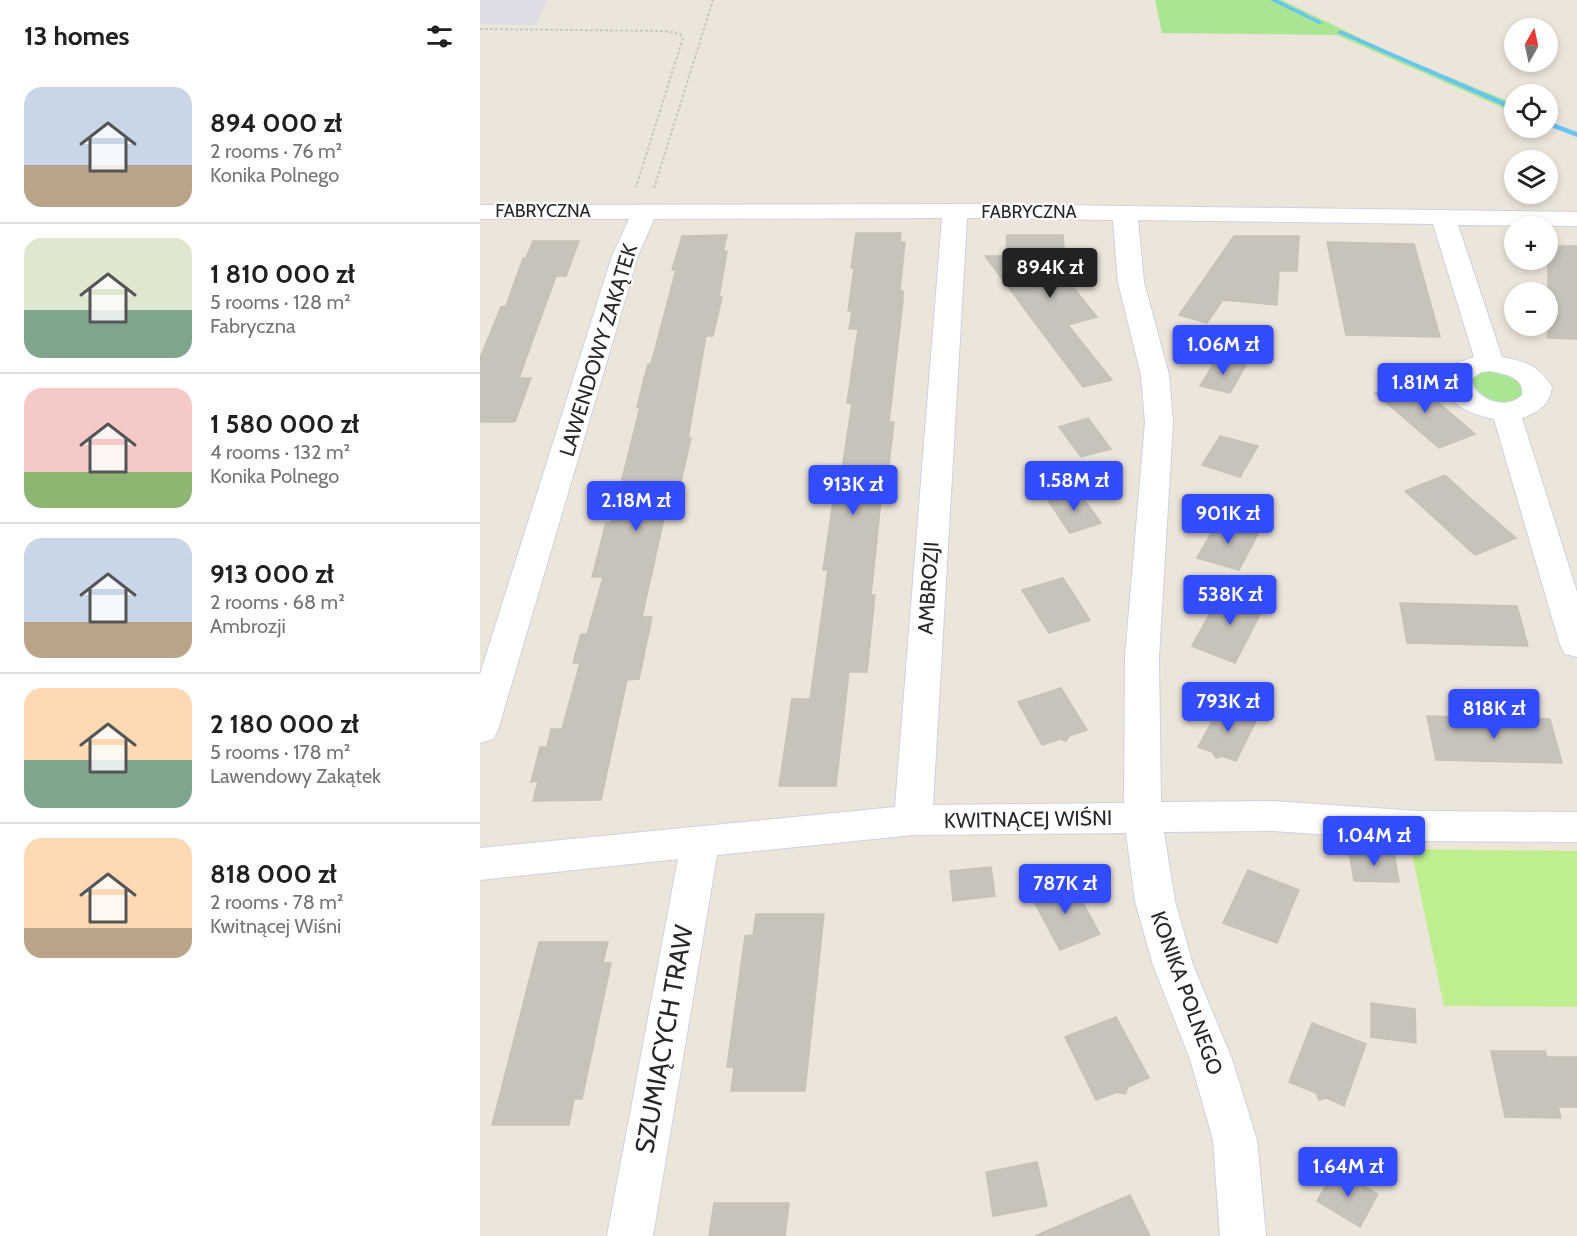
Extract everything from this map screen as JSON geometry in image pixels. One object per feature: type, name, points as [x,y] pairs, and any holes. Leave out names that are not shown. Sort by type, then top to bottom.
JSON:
[{"type":"street","name":"FABRYCZNA","points":[[480,212],[650,200],[955,212],[1577,219]]},
{"type":"street","name":"LAWENDOWY ZAKĄTEK","points":[[480,730],[626,256],[650,200]]},
{"type":"street","name":"AMBROZJI","points":[[912,820],[955,212]]},
{"type":"street","name":"KONIKA POLNEGO","points":[[1125,213],[1131,282],[1155,375],[1159,422],[1142,657],[1143,817],[1158,912],[1173,965],[1215,1070],[1235,1140],[1243,1236]]},
{"type":"street","points":[[1443,217],[1490,363]]},
{"type":"street","points":[[1490,363],[1513,366],[1523,371],[1537,383],[1539,397],[1527,407],[1506,411],[1475,403],[1462,394],[1457,379],[1461,372],[1478,364],[1490,363]]},
{"type":"street","points":[[1506,411],[1577,645]]},
{"type":"street","name":"KWITNĄCEJ WIŚNI","points":[[480,864],[912,820],[1273,816],[1418,826],[1577,827]]},
{"type":"street","name":"SZUMIĄCYCH TRAW","points":[[630,1236],[700,842]]},
{"type":"path","points":[[650,200],[713,0]]},
{"type":"path","points":[[480,29],[665,31],[680,34],[683,38],[636,188]]},
{"type":"shaded area","points":[[480,0],[547,0],[536,25],[480,24]]},
{"type":"green space","points":[[1155,0],[1282,0],[1395,55],[1504,100],[1504,108],[1337,35],[1162,33]]},
{"type":"green space","points":[[1488,371],[1515,376],[1525,386],[1523,397],[1500,402],[1476,394],[1471,379],[1475,375]]},
{"type":"green space","points":[[1411,849],[1577,851],[1577,1007],[1444,1006]]},
{"type":"building","points":[[856,233],[901,233],[900,242],[905,242],[900,291],[903,291],[903,301],[889,422],[894,422],[887,481],[883,481],[871,595],[875,595],[867,672],[849,672],[836,786],[779,786],[792,699],[810,699],[828,570],[823,570],[833,502],[837,502],[852,403],[847,403],[858,329],[849,329],[852,311],[848,311]]},
{"type":"building","points":[[727,235],[723,252],[727,251],[719,297],[722,297],[713,336],[706,336],[688,438],[691,438],[680,486],[671,487],[642,617],[652,617],[639,679],[627,680],[601,800],[533,801],[538,781],[531,782],[540,747],[547,747],[551,729],[562,729],[580,663],[573,663],[581,634],[587,634],[603,577],[592,577],[606,523],[611,523],[640,407],[637,407],[676,270],[672,270],[682,236]]},
{"type":"building","points":[[1007,235],[1063,235],[1066,278],[1097,317],[1068,325],[1112,380],[1083,387],[985,256],[1006,256]]},
{"type":"building","points":[[1234,236],[1299,236],[1297,271],[1279,271],[1277,305],[1223,300],[1207,323],[1179,315]]},
{"type":"building","points":[[533,241],[579,241],[566,276],[556,276],[519,378],[531,378],[515,422],[480,422],[480,358],[501,307],[506,306],[523,258],[526,258]]},
{"type":"building","points":[[1327,242],[1414,244],[1440,337],[1346,335]]},
{"type":"building","points":[[1558,246],[1577,246],[1577,339],[1548,338],[1548,336],[1558,336],[1558,282],[1548,282],[1548,270],[1558,270]]},
{"type":"building","points":[[1217,358],[1246,365],[1230,393],[1200,386]]},
{"type":"building","points":[[1412,380],[1475,434],[1439,448],[1375,393]]},
{"type":"building","points":[[1088,418],[1111,449],[1081,457],[1059,427]]},
{"type":"building","points":[[1220,436],[1258,446],[1240,477],[1202,465]]},
{"type":"building","points":[[1445,475],[1516,538],[1475,555],[1405,491]]},
{"type":"building","points":[[1078,491],[1101,523],[1070,533],[1047,499]]},
{"type":"building","points":[[1219,519],[1259,532],[1239,570],[1197,558]]},
{"type":"building","points":[[1063,578],[1090,620],[1049,633],[1022,590]]},
{"type":"building","points":[[1221,593],[1268,599],[1235,663],[1192,646]]},
{"type":"building","points":[[1400,603],[1517,606],[1528,646],[1407,643]]},
{"type":"building","points":[[1061,688],[1087,730],[1069,736],[1066,741],[1060,739],[1042,745],[1018,702]]},
{"type":"building","points":[[1221,705],[1258,717],[1236,761],[1222,756],[1216,758],[1212,752],[1198,747]]},
{"type":"building","points":[[1427,716],[1550,719],[1562,763],[1436,760]]},
{"type":"building","points":[[1349,851],[1394,852],[1399,882],[1354,881]]},
{"type":"building","points":[[991,867],[995,896],[953,901],[950,871]]},
{"type":"building","points":[[1248,870],[1299,890],[1277,943],[1223,923]]},
{"type":"building","points":[[1071,881],[1100,934],[1060,950],[1031,896]]},
{"type":"building","points":[[756,914],[824,914],[805,1091],[731,1091],[734,1067],[727,1067],[745,936],[753,935]]},
{"type":"building","points":[[539,942],[608,942],[603,963],[611,963],[582,1099],[574,1099],[569,1125],[492,1125]]},
{"type":"building","points":[[1371,1003],[1415,1009],[1416,1043],[1371,1037]]},
{"type":"building","points":[[1116,1017],[1149,1078],[1128,1087],[1125,1094],[1117,1092],[1096,1100],[1065,1037]]},
{"type":"building","points":[[1312,1023],[1366,1044],[1344,1106],[1327,1098],[1319,1100],[1316,1093],[1289,1082]]},
{"type":"building","points":[[1491,1051],[1545,1051],[1547,1057],[1577,1057],[1577,1107],[1558,1107],[1561,1118],[1505,1117]]},
{"type":"building","points":[[1037,1162],[1047,1206],[993,1216],[986,1172]]},
{"type":"building","points":[[1335,1169],[1378,1194],[1360,1227],[1317,1201]]},
{"type":"building","points":[[1130,1195],[1150,1236],[1035,1236]]},
{"type":"building","points":[[714,1203],[789,1203],[785,1236],[709,1236]]},
{"type":"waterway","points":[[1273,0],[1321,23]]},
{"type":"waterway","points":[[1340,32],[1504,104]]},
{"type":"waterway","points":[[1558,127],[1577,135]]}]
